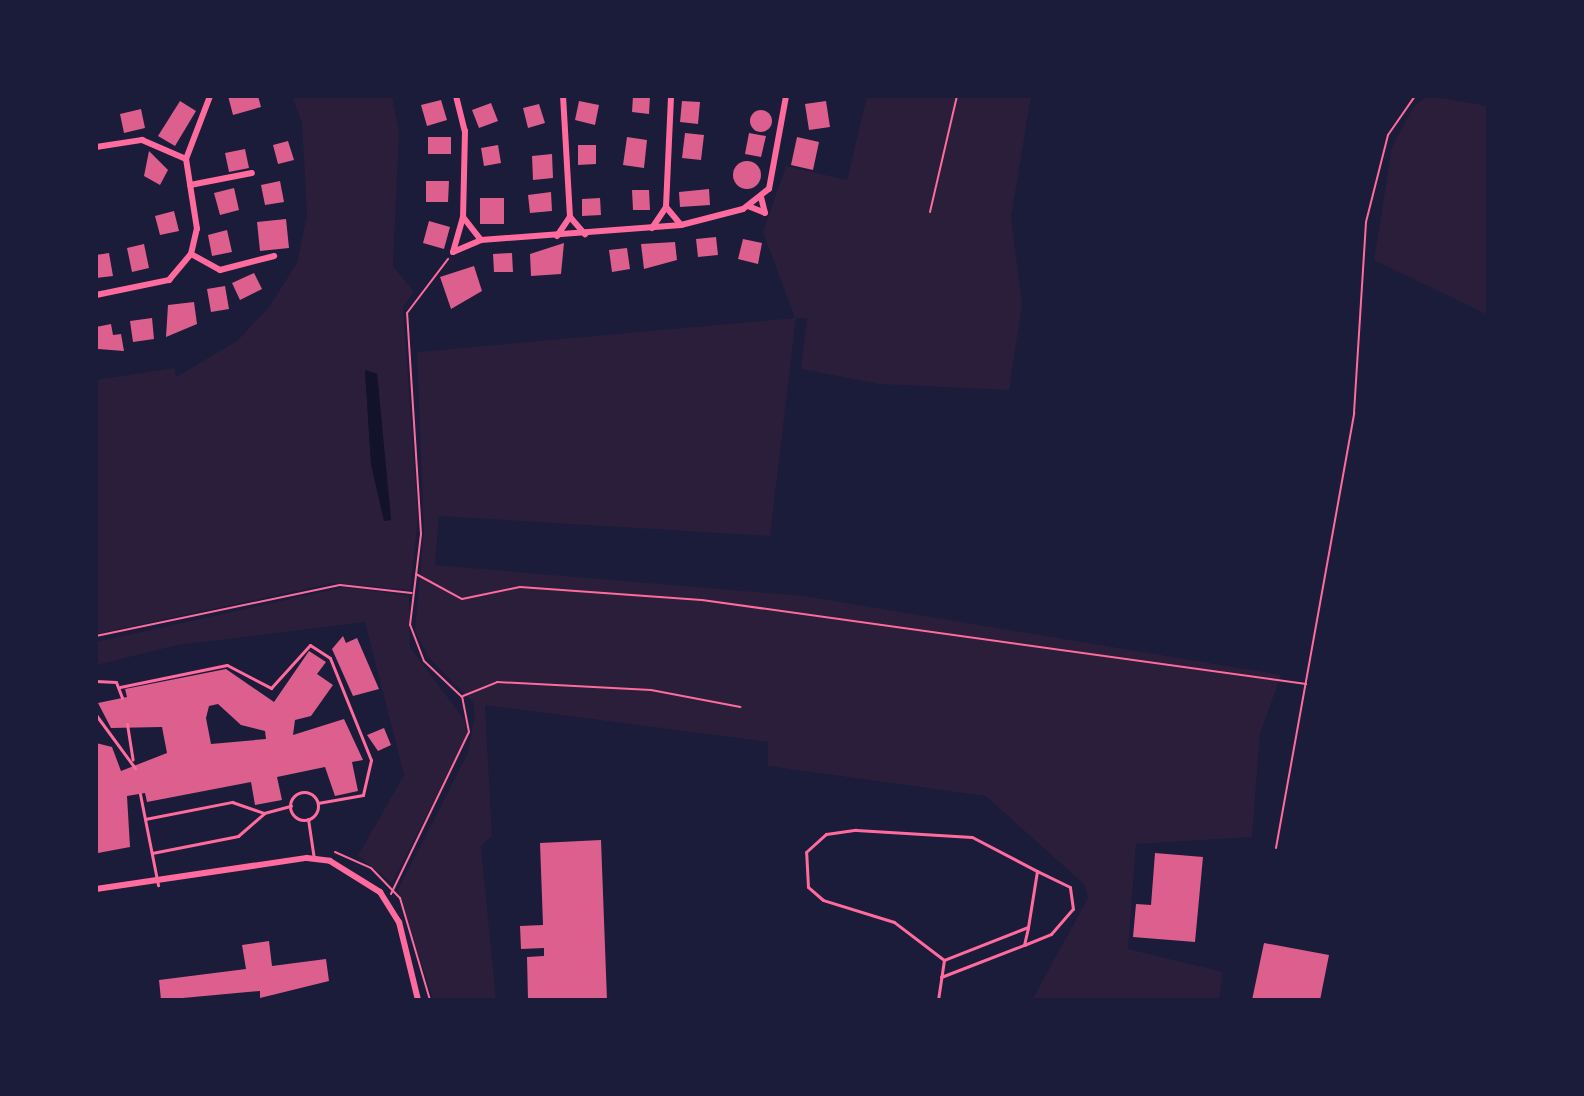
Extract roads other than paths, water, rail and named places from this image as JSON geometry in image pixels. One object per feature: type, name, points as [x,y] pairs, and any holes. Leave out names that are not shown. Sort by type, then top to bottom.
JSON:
[{"type":"street","points":[[96,295],[169,280],[191,254],[197,229],[186,159],[210,96]]},
{"type":"street","points":[[456,96],[465,131],[463,217],[453,252],[481,240],[681,225],[746,207],[769,189],[786,96]]},
{"type":"street","points":[[557,236],[570,217],[563,96]]},
{"type":"street","points":[[652,228],[666,207],[671,96]]},
{"type":"street","points":[[96,147],[142,140],[186,159]]},
{"type":"street","points":[[190,185],[252,173]]},
{"type":"street","points":[[746,207],[765,213],[761,197]]},
{"type":"street","points":[[666,207],[681,225]]},
{"type":"street","points":[[463,217],[481,240]]},
{"type":"street","points":[[570,217],[585,234]]},
{"type":"street","points":[[191,254],[220,270],[274,256]]},
{"type":"street","points":[[96,889],[158,885],[314,859],[358,872],[380,892],[399,922],[418,1000]]},
{"type":"lane","points":[[96,681],[120,687],[227,665],[271,688],[310,645],[330,658],[371,760],[363,795],[318,803],[308,819],[314,859]]},
{"type":"lane","points":[[120,687],[122,698]]},
{"type":"lane","points":[[96,715],[133,761]]},
{"type":"lane","points":[[127,724],[135,768]]},
{"type":"lane","points":[[152,853],[238,836],[264,813],[291,806],[304,792],[318,803]]},
{"type":"lane","points":[[140,794],[158,885]]},
{"type":"lane","points":[[145,819],[232,802],[264,813]]},
{"type":"lane","points":[[291,806],[308,819]]},
{"type":"lane","points":[[941,977],[1051,934],[1073,909],[1070,887],[972,837],[856,830],[816,840],[801,868],[808,887],[823,900],[894,922],[944,960]]},
{"type":"lane","points":[[1024,945],[1037,871]]},
{"type":"lane","points":[[944,960],[1028,927]]},
{"type":"lane","points":[[938,1000],[944,960]]}]
